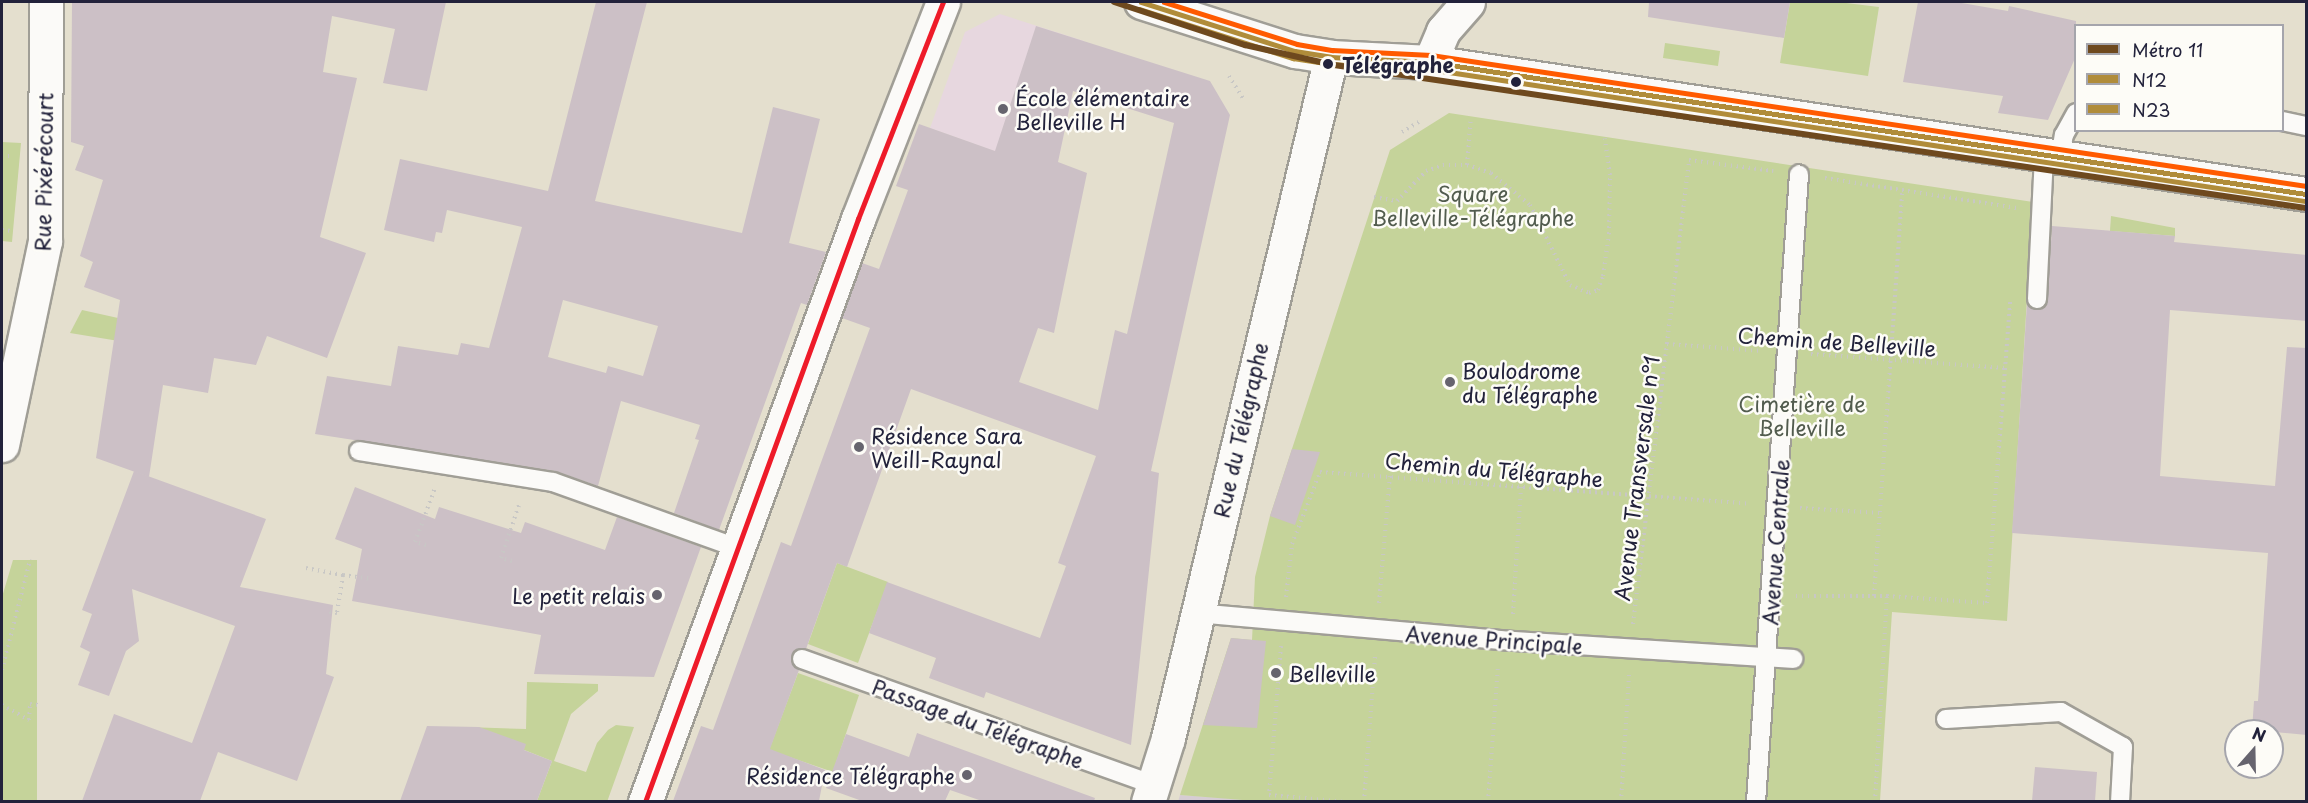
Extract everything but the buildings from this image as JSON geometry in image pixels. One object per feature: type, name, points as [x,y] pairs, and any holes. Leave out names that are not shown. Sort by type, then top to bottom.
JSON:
[{"type":"street","name":"Rue Pixérécourt","points":[[2,443],[45,241],[46,2]]},
{"type":"street","points":[[645,801],[740,549],[858,219],[943,2]]},
{"type":"street","points":[[1141,2],[1295,51],[1331,57],[1430,62],[2307,194]]},
{"type":"street","points":[[1430,62],[1443,31],[1468,2]]},
{"type":"street","name":"Rue du Télégraphe","points":[[1151,793],[1197,613],[1331,57]]},
{"type":"lane","points":[[2037,299],[2052,157],[2074,116]]},
{"type":"lane","points":[[2284,121],[2307,126]]},
{"type":"lane","name":"Avenue Centrale","points":[[1756,801],[1789,352],[1799,174]]},
{"type":"lane","points":[[359,451],[553,482],[740,549]]},
{"type":"lane","name":"Avenue Principale","points":[[1197,613],[1506,640],[1792,659]]},
{"type":"lane","name":"Passage du Télégraphe","points":[[802,659],[1151,793]]},
{"type":"lane","points":[[1946,720],[2061,712],[2123,747],[2120,801]]},
{"type":"path","points":[[1230,76],[1243,98]]},
{"type":"path","points":[[1467,165],[1471,117]]},
{"type":"path","points":[[1402,132],[1422,120]]},
{"type":"path","points":[[1374,197],[1396,201],[1426,171],[1443,165],[1467,165],[1491,173],[1530,205],[1569,285],[1589,293],[1598,290],[1604,276],[1610,234],[1610,175],[1605,138]]},
{"type":"path","name":"Avenue Transversale n°1","points":[[1621,801],[1631,649],[1647,497],[1689,160],[1799,174]]},
{"type":"path","points":[[1799,174],[2017,208],[2016,219]]},
{"type":"path","points":[[1874,596],[1902,190]]},
{"type":"path","points":[[1771,596],[1887,596],[1987,603],[2010,299]]},
{"type":"path","name":"Chemin de Belleville","points":[[1667,344],[2005,368]]},
{"type":"path","name":"Chemin du Télégraphe","points":[[1283,621],[1292,544],[1320,472],[1880,513]]},
{"type":"path","points":[[1488,801],[1521,486]]},
{"type":"path","points":[[426,545],[415,542],[435,488]]},
{"type":"path","points":[[512,561],[501,558],[521,499]]},
{"type":"path","points":[[2,670],[30,560]]},
{"type":"path","points":[[306,568],[372,579]]},
{"type":"path","points":[[326,611],[337,612],[343,575]]},
{"type":"path","points":[[1875,801],[1887,596]]},
{"type":"path","points":[[1283,621],[1269,795],[1347,801]]},
{"type":"path","points":[[2,705],[29,720],[30,705],[38,705]]},
{"type":"shaded area","name":"École élémentaire Belleville H","points":[[1000,14],[1084,41],[1054,179],[1052,172],[930,128],[965,32]]},
{"type":"shaded area","points":[[1180,795],[1268,801],[1178,802]]},
{"type":"green space","points":[[1790,2],[1838,2],[1879,7],[1868,76],[1780,63]]},
{"type":"green space","points":[[1665,43],[1720,51],[1718,66],[1663,58]]},
{"type":"green space","name":"Cimetière de Belleville","points":[[1449,113],[2033,202],[2007,621],[1892,612],[1880,801],[1268,802],[1180,795],[1231,638],[1252,640],[1255,577],[1270,516],[1390,150]]},
{"type":"green space","points":[[2,142],[21,143],[12,242],[2,241]]},
{"type":"green space","points":[[2111,216],[2175,228],[2175,236],[2110,231]]},
{"type":"green space","points":[[82,310],[118,318],[137,344],[70,333]]},
{"type":"green space","points":[[13,560],[37,560],[37,801],[2,801],[2,597]]},
{"type":"green space","points":[[837,563],[888,582],[858,663],[808,644]]},
{"type":"green space","points":[[798,673],[859,695],[833,772],[769,750]]},
{"type":"green space","points":[[527,682],[598,684],[598,691],[571,714],[554,761],[586,772],[597,743],[608,730],[616,725],[634,727],[607,802],[537,801],[552,761],[466,727],[526,729]]},
{"type":"metro line","name":"11","points":[[1114,2],[1245,45],[1334,65],[2306,208]]},
{"type":"transit line","points":[[645,802],[858,219],[943,2]]},
{"type":"transit line","name":"N12","points":[[1141,2],[1295,51],[1331,57],[1430,62],[2306,194]]},
{"type":"transit line","points":[[1164,2],[1297,44],[1332,50],[1431,55],[2306,186]]},
{"type":"transit line","name":"N23","points":[[1139,9],[1293,58],[1330,64],[1429,69],[2305,201]]},
{"type":"place","name":"Télégraphe","points":[[1328,64]]},
{"type":"place","name":"École élémentaire Belleville H","points":[[1003,109]]},
{"type":"place","name":"Boulodrome du Télégraphe","points":[[1450,382]]},
{"type":"place","name":"Résidence Sara Weill-Raynal","points":[[859,447]]},
{"type":"place","name":"Le petit relais","points":[[657,595]]},
{"type":"place","name":"Belleville","points":[[1276,673]]},
{"type":"place","name":"Résidence Télégraphe","points":[[967,775]]},
{"type":"park label","name":"Square Belleville-Télégraphe","points":[[1473,205]]}]
